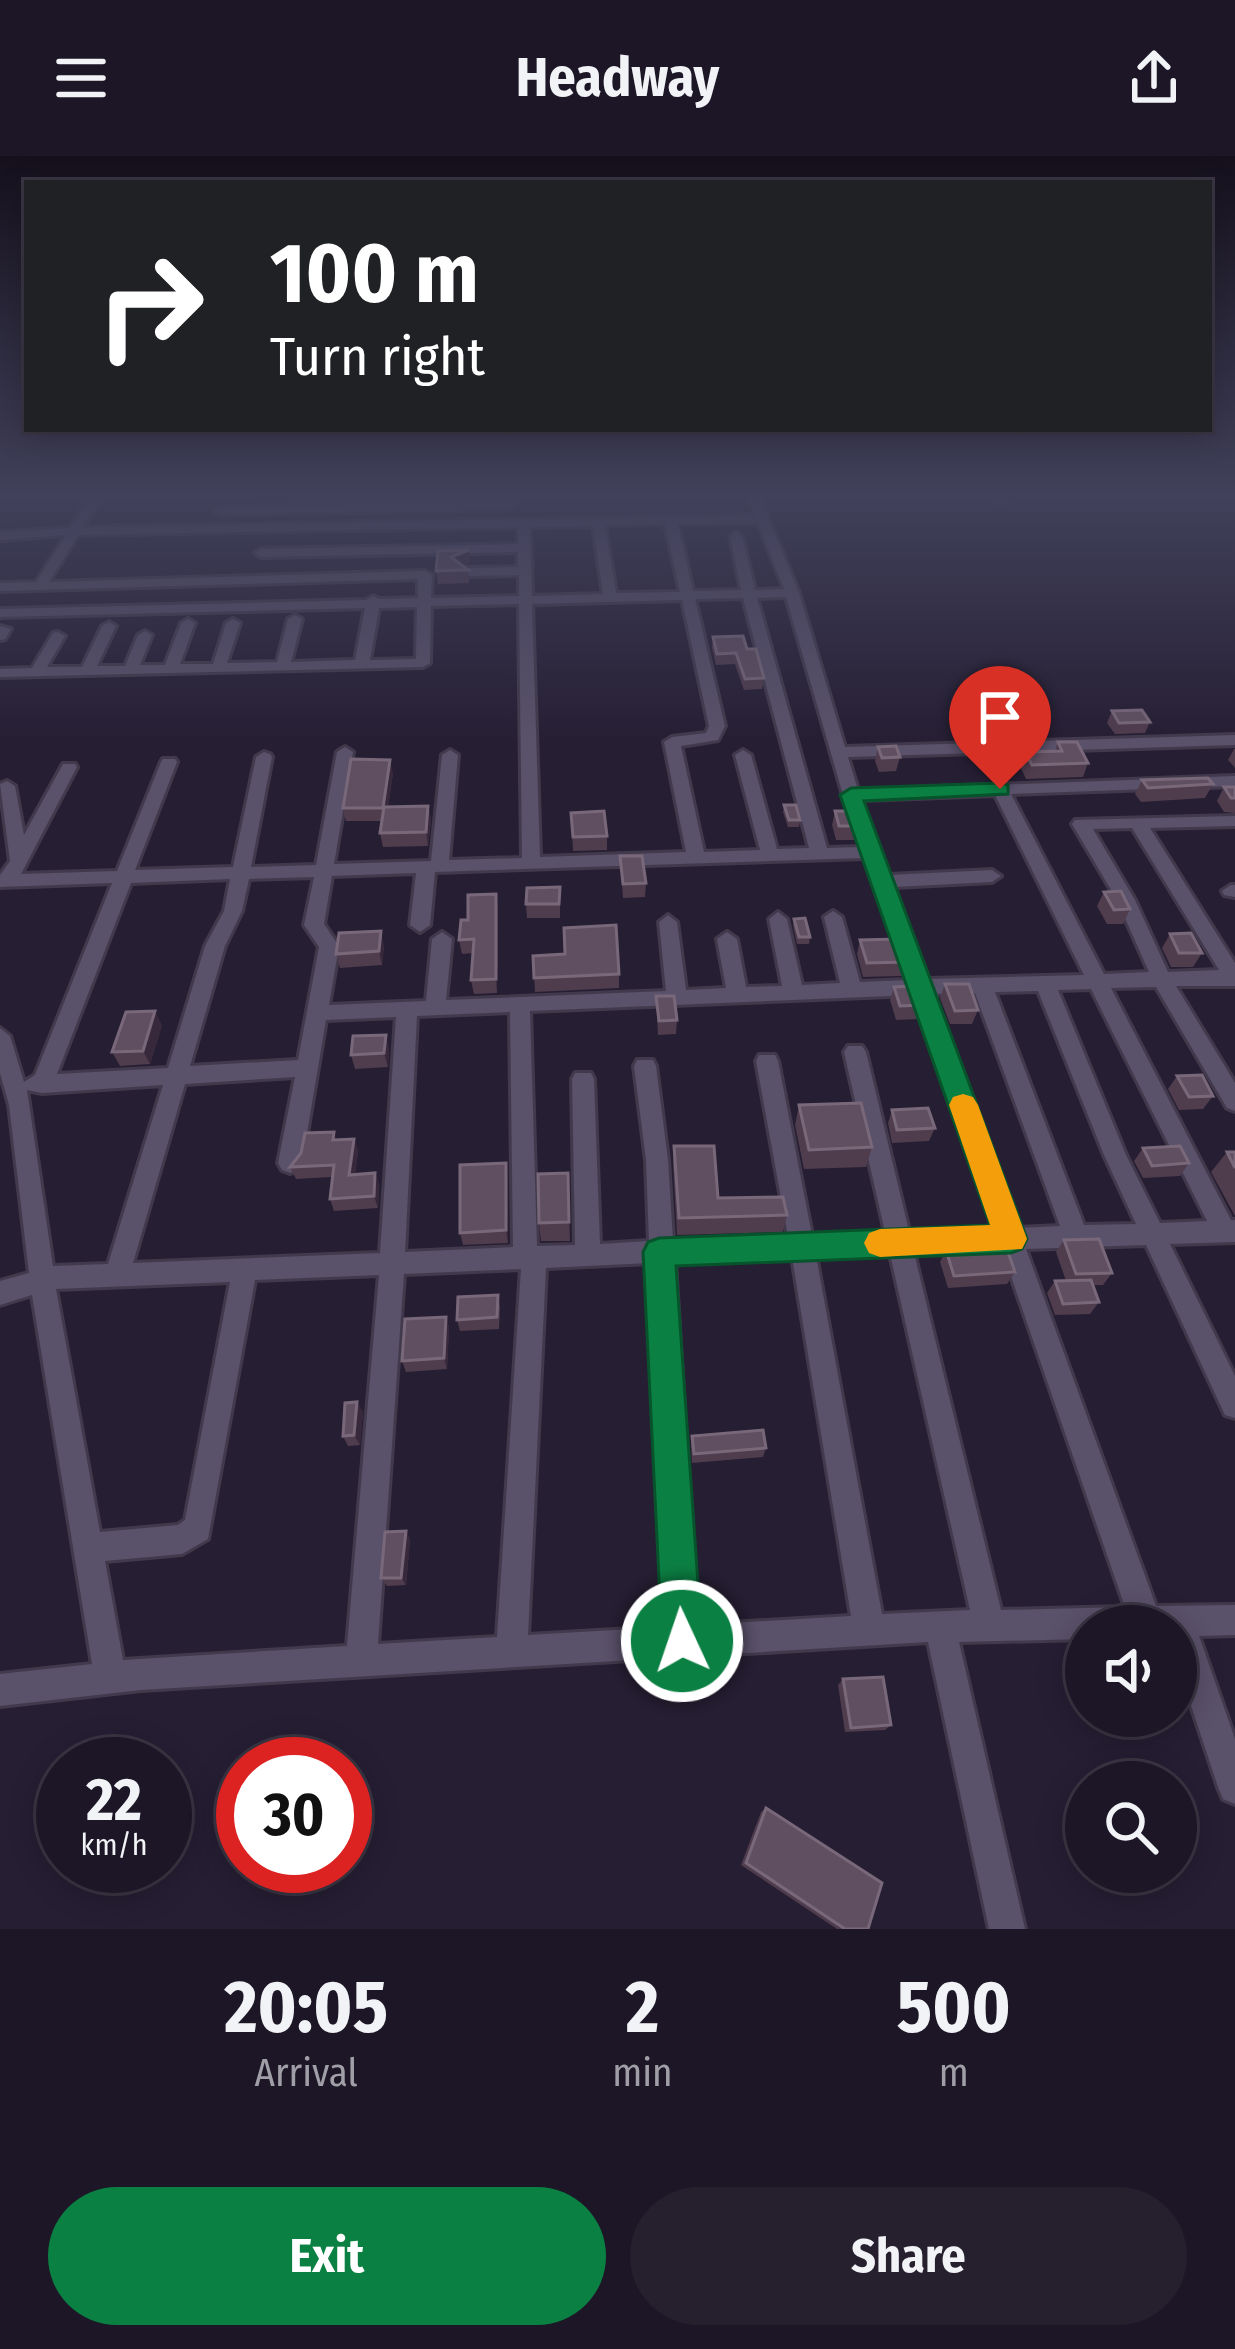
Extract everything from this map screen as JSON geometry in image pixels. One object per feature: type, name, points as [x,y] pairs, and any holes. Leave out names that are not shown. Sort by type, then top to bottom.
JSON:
[{"type":"street","points":[[40,586],[45,578]]},
{"type":"street","points":[[0,587],[302,578]]},
{"type":"street","points":[[0,673],[423,663],[427,578]]},
{"type":"street","points":[[525,578],[531,864]]},
{"type":"street","points":[[607,578],[610,596]]},
{"type":"street","points":[[686,578],[717,726],[712,737],[672,742],[696,858]]},
{"type":"street","points":[[744,578],[799,765],[819,854]]},
{"type":"street","points":[[786,578],[880,882],[1011,1239],[1155,1605]]},
{"type":"street","points":[[1,626],[374,600],[792,593]]},
{"type":"street","points":[[362,664],[374,600]]},
{"type":"street","points":[[283,666],[295,619]]},
{"type":"street","points":[[171,668],[188,623]]},
{"type":"street","points":[[219,667],[233,623]]},
{"type":"street","points":[[88,670],[109,626]]},
{"type":"street","points":[[131,669],[145,634]]},
{"type":"street","points":[[37,672],[58,636]]},
{"type":"street","points":[[1221,765],[1235,740]]},
{"type":"street","points":[[290,1163],[328,946],[314,925],[345,752]]},
{"type":"street","points":[[838,752],[1221,765]]},
{"type":"street","points":[[743,754],[770,855]]},
{"type":"street","points":[[420,926],[449,755]]},
{"type":"street","points":[[117,1275],[215,946],[233,911],[264,757]]},
{"type":"street","points":[[19,1087],[126,877],[170,762]]},
{"type":"street","points":[[851,795],[1000,789],[1221,765]]},
{"type":"street","points":[[4,881],[69,767]]},
{"type":"street","points":[[8,786],[19,861]]},
{"type":"street","points":[[0,1293],[42,1280],[117,1275],[1230,1231],[1000,789]]},
{"type":"street","points":[[1235,821],[1081,824],[1126,900],[1162,980],[1235,1102]]},
{"type":"street","points":[[1138,823],[1235,978]]},
{"type":"street","points":[[4,881],[872,852]]},
{"type":"street","points":[[880,882],[992,876]]},
{"type":"street","points":[[833,916],[852,990]]},
{"type":"street","points":[[778,920],[793,992]]},
{"type":"street","points":[[668,922],[676,998]]},
{"type":"street","points":[[436,1009],[442,939]]},
{"type":"street","points":[[727,939],[737,994]]},
{"type":"street","points":[[319,1013],[1235,978]]},
{"type":"street","points":[[1045,983],[1115,1155],[1235,1405]]},
{"type":"street","points":[[983,986],[1076,1236]]},
{"type":"street","points":[[512,1652],[530,1257],[520,1006]]},
{"type":"street","points":[[361,1661],[388,1333],[407,1009]]},
{"type":"street","points":[[0,1036],[19,1087],[42,1280],[110,1678]]},
{"type":"street","points":[[855,1052],[989,1625]]},
{"type":"street","points":[[766,1061],[868,1630]]},
{"type":"street","points":[[645,1066],[657,1160],[682,1641]]},
{"type":"street","points":[[19,1087],[308,1068]]},
{"type":"street","points":[[583,1079],[588,1255]]},
{"type":"street","points":[[88,1548],[182,1539],[198,1529],[245,1269]]},
{"type":"street","points":[[1197,1621],[1235,1620]]},
{"type":"street","points":[[0,1690],[110,1678],[682,1641],[1065,1624]]},
{"type":"street","points":[[940,1627],[1007,1929]]},
{"type":"street","points":[[1197,1701],[1235,1787]]},
{"type":"building","points":[[743,636],[747,649],[756,649],[764,678],[745,679],[736,653],[717,654],[713,637]]},
{"type":"building","points":[[1142,710],[1150,722],[1119,723],[1112,711]]},
{"type":"building","points":[[1058,742],[1077,742],[1088,763],[1032,765],[1025,752],[1062,751]]},
{"type":"building","points":[[896,746],[900,757],[882,758],[878,747]]},
{"type":"building","points":[[351,759],[390,760],[383,808],[343,808]]},
{"type":"building","points":[[1208,778],[1213,784],[1148,788],[1142,780]]},
{"type":"building","points":[[784,805],[796,805],[800,820],[789,820]]},
{"type":"building","points":[[428,806],[426,832],[380,833],[384,807]]},
{"type":"building","points":[[604,811],[607,836],[573,837],[571,813]]},
{"type":"building","points":[[835,811],[851,811],[857,826],[839,826]]},
{"type":"building","points":[[620,856],[642,856],[646,883],[623,884]]},
{"type":"building","points":[[560,887],[559,904],[526,904],[527,888]]},
{"type":"building","points":[[1121,891],[1130,909],[1114,910],[1104,892]]},
{"type":"building","points":[[496,894],[496,979],[471,980],[474,939],[459,940],[461,920],[468,920],[468,895]]},
{"type":"building","points":[[805,918],[810,937],[799,937],[794,919]]},
{"type":"building","points":[[616,925],[619,974],[534,978],[533,956],[565,954],[564,928]]},
{"type":"building","points":[[381,931],[379,951],[336,954],[339,933]]},
{"type":"building","points":[[1191,933],[1202,953],[1179,953],[1170,934]]},
{"type":"building","points":[[898,939],[907,962],[867,963],[860,940]]},
{"type":"building","points":[[945,984],[969,984],[978,1010],[955,1011]]},
{"type":"building","points":[[915,986],[922,1005],[900,1006],[894,987]]},
{"type":"building","points":[[656,996],[674,996],[677,1020],[659,1021]]},
{"type":"building","points":[[155,1011],[143,1051],[112,1052],[126,1012]]},
{"type":"building","points":[[386,1035],[384,1053],[351,1055],[353,1036]]},
{"type":"building","points":[[1202,1075],[1213,1096],[1189,1097],[1177,1076]]},
{"type":"building","points":[[861,1103],[872,1147],[809,1150],[799,1105]]},
{"type":"building","points":[[928,1108],[935,1128],[897,1130],[892,1110]]},
{"type":"building","points":[[334,1132],[333,1140],[354,1139],[349,1175],[375,1173],[374,1196],[330,1199],[334,1165],[290,1167],[301,1153],[305,1133]]},
{"type":"building","points":[[674,1146],[714,1146],[718,1198],[783,1197],[787,1215],[679,1218]]},
{"type":"building","points":[[1180,1146],[1189,1163],[1152,1166],[1143,1148]]},
{"type":"building","points":[[506,1163],[506,1230],[460,1233],[460,1165]]},
{"type":"building","points":[[568,1173],[569,1222],[539,1223],[538,1174]]},
{"type":"building","points":[[1099,1239],[1112,1273],[1076,1274],[1064,1240]]},
{"type":"building","points":[[1006,1246],[1015,1272],[954,1276],[946,1250]]},
{"type":"building","points":[[1091,1280],[1099,1302],[1063,1304],[1055,1281]]},
{"type":"building","points":[[498,1295],[497,1317],[457,1320],[458,1297]]},
{"type":"building","points":[[446,1317],[444,1358],[402,1361],[405,1319]]},
{"type":"building","points":[[357,1402],[354,1435],[343,1436],[345,1403]]},
{"type":"building","points":[[763,1430],[766,1448],[694,1454],[692,1436]]},
{"type":"building","points":[[406,1531],[401,1578],[381,1578],[385,1532]]},
{"type":"building","points":[[883,1677],[891,1725],[851,1728],[843,1679]]},
{"type":"building","points":[[766,1808],[882,1883],[868,1929],[845,1929],[746,1863]]},
{"type":"slow traffic","points":[[880,1243],[1011,1239],[963,1105]]},
{"type":"route","points":[[682,1641],[659,1252],[1011,1239],[851,795],[1000,789]]}]
